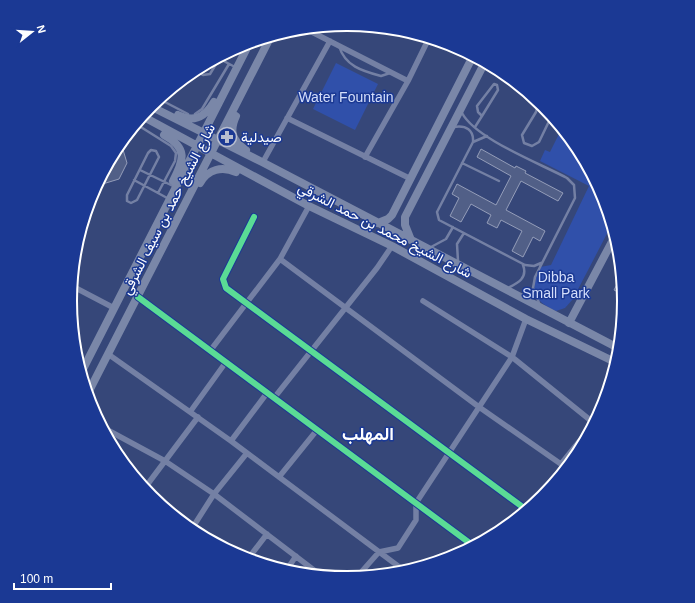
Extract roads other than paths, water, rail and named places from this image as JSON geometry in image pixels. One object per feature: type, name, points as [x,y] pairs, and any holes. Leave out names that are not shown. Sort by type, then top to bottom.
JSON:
[{"type":"main road","name":"شارع الشيخ حمد بن سيف الشرقي","points":[[91,387],[268,43]]},
{"type":"main road","name":"شارع الشيخ حمد بن سيف الشرقي","points":[[85,366],[164,211],[170,185],[197,147],[245,51]]},
{"type":"main road","points":[[378,223],[388,219],[396,206],[471,61]]},
{"type":"main road","points":[[411,240],[405,225],[407,212],[482,67]]},
{"type":"main road","points":[[159,107],[167,109],[186,119],[200,118],[208,112],[224,84],[236,70]]},
{"type":"main road","points":[[465,74],[475,79]]},
{"type":"main road","points":[[248,82],[246,92],[232,123],[232,136],[241,147],[264,160],[280,172]]},
{"type":"main road","name":"شارع الشيخ محمد بن حمد الشرقي","points":[[157,109],[614,346]]},
{"type":"main road","name":"شارع الشيخ محمد بن حمد الشرقي","points":[[147,120],[270,186],[392,246],[526,319],[612,360]]},
{"type":"main road","points":[[146,121],[152,128],[172,139],[181,151],[182,164],[170,185]]},
{"type":"main road","points":[[179,216],[191,201],[203,178],[213,170],[226,168],[258,184],[270,186]]},
{"type":"main road","points":[[396,206],[407,212]]},
{"type":"main road","points":[[568,323],[612,242]]},
{"type":"street","points":[[314,33],[408,81]]},
{"type":"street","points":[[264,160],[330,41]]},
{"type":"street","points":[[365,156],[408,81],[427,43]]},
{"type":"street","points":[[287,118],[411,179]]},
{"type":"street","points":[[210,351],[280,259],[309,206]]},
{"type":"street","points":[[254,217],[223,278],[223,283],[226,288],[247,302],[523,507]]},
{"type":"street","points":[[274,398],[346,308],[392,246]]},
{"type":"street","points":[[280,259],[479,407],[561,464],[577,445]]},
{"type":"street","points":[[78,289],[114,308]]},
{"type":"street","points":[[138,296],[469,543]]},
{"type":"street","points":[[424,301],[512,357],[590,421]]},
{"type":"street","points":[[362,571],[379,552],[398,548],[416,520],[416,503],[512,357],[526,319]]},
{"type":"street","points":[[108,354],[231,441],[399,567]]},
{"type":"street","points":[[190,412],[226,362]]},
{"type":"street","points":[[231,441],[267,393]]},
{"type":"street","points":[[147,484],[198,417]]},
{"type":"street","points":[[279,478],[317,430]]},
{"type":"street","points":[[110,431],[165,461],[214,494],[314,570]]},
{"type":"street","points":[[195,524],[214,494],[247,453]]},
{"type":"street","points":[[252,554],[267,534]]},
{"type":"street","points":[[289,566],[296,556]]},
{"type":"lane","points":[[339,46],[342,55],[348,63],[381,76],[391,72]]},
{"type":"lane","points":[[224,61],[236,70]]},
{"type":"lane","points":[[165,102],[187,114],[196,114],[202,109],[229,64]]},
{"type":"lane","points":[[201,74],[210,74],[215,66]]},
{"type":"lane","points":[[475,127],[482,116],[498,90],[496,84],[490,86],[477,106],[478,112],[482,116]]},
{"type":"lane","points":[[460,108],[464,116],[487,136],[567,178],[574,185],[575,198],[541,263],[533,284],[540,307]]},
{"type":"lane","points":[[537,108],[522,135],[524,143],[529,146],[537,144],[549,121]]},
{"type":"lane","points":[[450,128],[462,126],[468,129],[473,135],[473,142],[437,212],[437,218],[441,222],[464,232],[523,264],[534,266],[541,263]]},
{"type":"lane","points":[[141,127],[175,150],[176,158],[170,185],[158,193]]},
{"type":"lane","points":[[473,142],[487,136]]},
{"type":"lane","points":[[149,151],[156,151],[158,157],[150,175],[136,202],[129,202],[126,197],[149,151]]},
{"type":"lane","points":[[462,163],[499,181]]},
{"type":"lane","points":[[140,170],[170,185]]},
{"type":"lane","points":[[134,180],[168,198]]},
{"type":"lane","points":[[426,248],[442,243],[450,235],[453,227]]},
{"type":"lane","points":[[460,266],[456,250],[464,232]]},
{"type":"lane","points":[[505,289],[518,283],[522,279],[525,270],[523,264]]},
{"type":"place","name":"صيدلية","points":[[227,137]]},
{"type":"district","name":"المهلب","points":[[368,434]]},
{"type":"park label","name":"Water Fountain","points":[[346,97]]},
{"type":"park label","name":"Dibba Small Park","points":[[556,286]]}]
